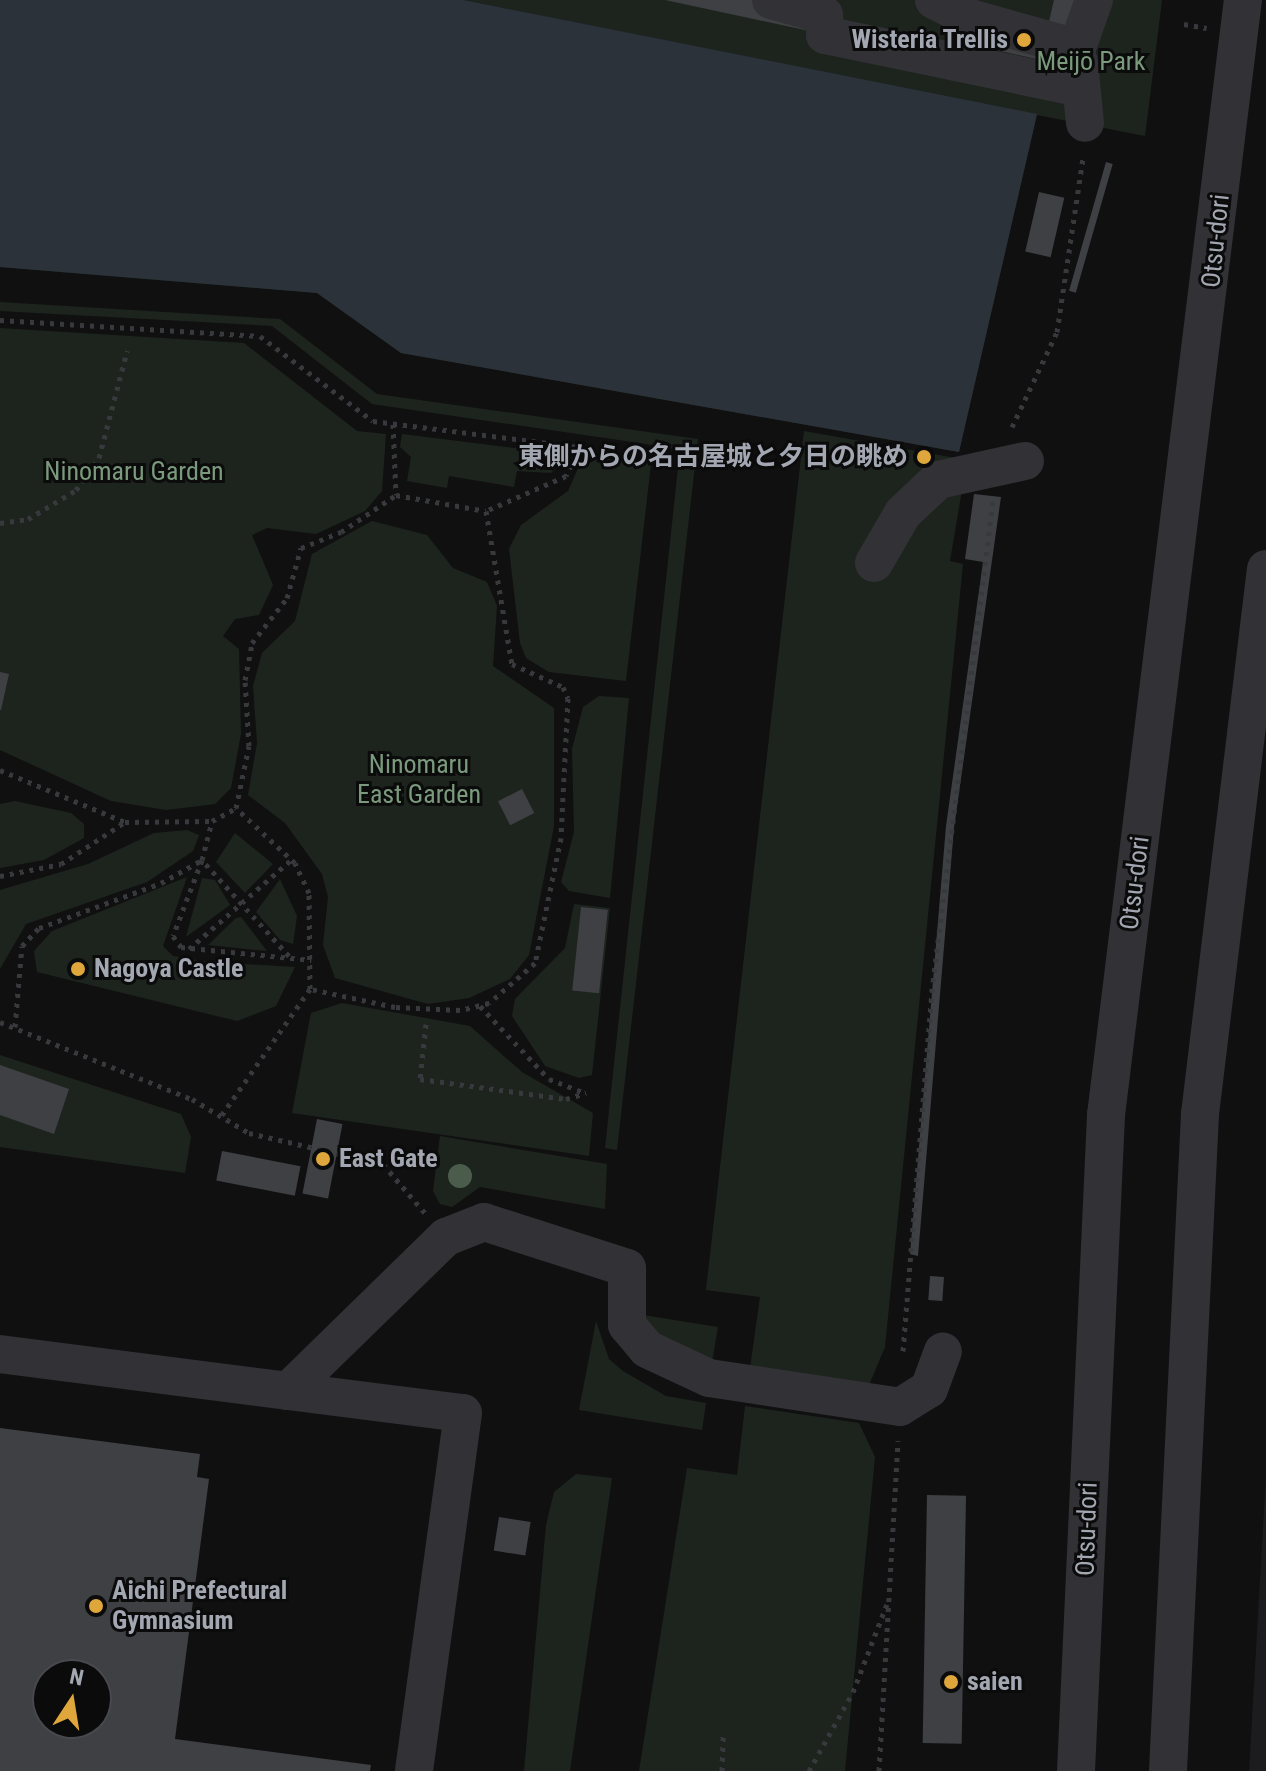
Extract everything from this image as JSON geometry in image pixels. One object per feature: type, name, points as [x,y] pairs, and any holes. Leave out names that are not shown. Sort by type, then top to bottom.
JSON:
[{"type":"street","points":[[771,0],[824,15],[825,35],[1083,105],[1077,48],[1094,0]]},
{"type":"street","points":[[934,0],[970,18],[1077,48]]},
{"type":"street","name":"Otsu-dori","points":[[1076,1771],[1106,1115],[1243,0]]},
{"type":"street","points":[[874,563],[918,495],[938,480],[1011,462]]},
{"type":"street","points":[[1168,1771],[1200,1114],[1266,569]]},
{"type":"street","points":[[288,1391],[446,1237],[484,1222],[627,1268],[627,1325],[674,1366],[709,1378],[900,1407],[929,1389],[943,1351]]},
{"type":"street","points":[[0,1354],[463,1413],[414,1771]]},
{"type":"path","points":[[879,1771],[900,1407],[933,982],[1011,462],[1057,332],[1083,105]]},
{"type":"path","points":[[0,320],[260,336],[373,421],[580,447],[566,476],[486,511],[396,495],[341,532],[301,548],[287,598],[252,643],[245,680],[249,746],[236,808],[212,821],[125,822],[0,770]]},
{"type":"path","points":[[0,523],[28,519],[76,490],[99,458],[127,351]]},
{"type":"path","points":[[393,424],[396,495]]},
{"type":"path","points":[[310,989],[426,1011],[480,1006],[516,984],[545,938],[561,838],[568,698],[563,687],[512,664],[486,511]]},
{"type":"path","points":[[221,1116],[310,989],[309,893],[292,859],[236,808]]},
{"type":"path","points":[[212,821],[202,860],[173,936],[189,949],[311,960]]},
{"type":"path","points":[[0,876],[61,864],[125,822]]},
{"type":"path","points":[[189,949],[242,906],[292,859]]},
{"type":"path","points":[[202,860],[289,956]]},
{"type":"path","points":[[15,1027],[22,946],[39,928],[161,883],[202,860]]},
{"type":"path","points":[[426,1024],[420,1079],[566,1099],[586,1093],[549,1079],[480,1006]]},
{"type":"path","points":[[809,1771],[853,1692],[889,1599]]},
{"type":"path","points":[[722,1771],[723,1735]]},
{"type":"shaded area","points":[[0,0],[464,0],[1037,114],[959,452],[401,353],[317,293],[0,267]]},
{"type":"shaded area","points":[[1266,1476],[1266,1771],[1249,1771]]},
{"type":"green space","name":"Meijō Park","points":[[464,0],[1162,0],[1145,136],[1037,115],[959,452],[401,353],[317,293],[0,267],[0,228],[653,38]]},
{"type":"green space","points":[[0,302],[280,319],[377,394],[698,439],[617,1150],[605,1148],[680,449],[372,404],[272,326],[0,311]]},
{"type":"green space","name":"Ninomaru Garden","points":[[0,328],[244,343],[357,431],[386,434],[382,491],[365,511],[316,534],[267,528],[252,535],[273,585],[259,615],[235,619],[223,636],[239,649],[241,734],[231,788],[215,804],[166,810],[111,801],[0,750]]},
{"type":"green space","points":[[804,431],[967,460],[950,561],[963,564],[885,1347],[869,1385],[750,1368],[760,1297],[706,1290]]},
{"type":"green space","points":[[402,434],[571,455],[551,473],[517,471],[514,487],[449,476],[447,488],[407,481],[411,457],[400,447]]},
{"type":"green space","points":[[584,455],[651,464],[626,681],[549,672],[526,658],[520,643],[509,549],[521,525],[568,491]]},
{"type":"green space","name":"Ninomaru East Garden","points":[[372,521],[427,535],[453,568],[487,582],[497,606],[493,666],[554,708],[554,826],[529,955],[510,979],[469,998],[428,1004],[335,978],[323,945],[328,897],[322,874],[285,823],[248,795],[257,743],[253,686],[262,653],[295,621],[312,554]]},
{"type":"green space","points":[[599,696],[629,698],[610,898],[569,891],[561,882],[574,832],[572,749],[583,707]]},
{"type":"green space","points":[[15,801],[71,813],[84,824],[84,838],[44,860],[0,868],[0,804]]},
{"type":"green space","points":[[187,830],[199,835],[193,851],[147,882],[26,924],[0,969],[0,890],[88,864],[154,833]]},
{"type":"green space","points":[[235,833],[273,864],[245,893],[216,862]]},
{"type":"green space","points":[[187,877],[163,946],[173,956],[209,962],[295,967],[276,1006],[237,1021],[37,972],[34,951],[52,931]]},
{"type":"green space","points":[[202,878],[215,880],[230,905],[186,937]]},
{"type":"green space","points":[[280,879],[297,916],[293,944],[280,940],[256,912]]},
{"type":"green space","points":[[574,904],[610,908],[592,1075],[579,1078],[545,1066],[512,1016],[515,999],[565,948]]},
{"type":"green space","points":[[241,917],[267,951],[208,945],[236,918]]},
{"type":"green space","points":[[342,1003],[470,1026],[522,1072],[593,1113],[589,1156],[292,1113],[311,1013]]},
{"type":"green space","points":[[0,1055],[181,1114],[191,1137],[185,1173],[0,1147]]},
{"type":"green space","points":[[440,1136],[607,1164],[605,1209],[480,1187],[452,1207],[440,1204],[433,1191]]},
{"type":"green space","points":[[643,1315],[718,1327],[712,1362],[668,1345]]},
{"type":"green space","points":[[596,1321],[609,1359],[623,1371],[666,1396],[706,1403],[702,1430],[579,1410]]},
{"type":"green space","points":[[745,1406],[859,1423],[875,1457],[845,1771],[639,1771],[687,1468],[737,1475]]},
{"type":"green space","points":[[576,1474],[612,1478],[570,1771],[524,1771],[546,1525],[554,1492]]},
{"type":"building","name":"Wisteria Trellis","points":[[665,0],[820,0],[816,20],[971,53],[978,17],[1047,30],[1054,0],[1082,0],[1063,94],[1036,89],[1041,60],[996,50],[991,70]]},
{"type":"building","points":[[1106,162],[1113,164],[1076,293],[1069,291]]},
{"type":"building","points":[[1039,192],[1064,198],[1051,257],[1025,251]]},
{"type":"building","points":[[974,494],[1001,497],[954,828],[918,1256],[910,1254],[946,826],[983,562],[965,559]]},
{"type":"building","points":[[0,672],[9,674],[1,710],[0,710]]},
{"type":"building","points":[[522,789],[534,813],[510,825],[498,801]]},
{"type":"building","points":[[581,907],[608,910],[599,993],[572,991]]},
{"type":"building","points":[[0,1065],[69,1089],[54,1134],[0,1115]]},
{"type":"building","name":"East Gate","points":[[317,1119],[343,1124],[328,1199],[302,1194]]},
{"type":"building","points":[[222,1151],[301,1166],[295,1196],[216,1180]]},
{"type":"building","points":[[930,1276],[944,1277],[942,1301],[928,1300]]},
{"type":"building","name":"Aichi Prefectural Gymnasium","points":[[0,1428],[200,1454],[197,1477],[209,1479],[175,1739],[371,1765],[370,1771],[0,1771]]},
{"type":"building","points":[[927,1495],[966,1496],[962,1744],[923,1743]]},
{"type":"building","points":[[499,1517],[531,1522],[525,1556],[494,1551]]},
{"type":"place","name":"Wisteria Trellis","points":[[1024,40]]},
{"type":"place","name":"東側からの名古屋城と夕日の眺め","points":[[924,457]]},
{"type":"place","name":"Nagoya Castle","points":[[78,969]]},
{"type":"place","name":"East Gate","points":[[323,1159]]},
{"type":"place","name":"Aichi Prefectural Gymnasium","points":[[96,1606]]},
{"type":"place","name":"saien","points":[[951,1682]]}]
